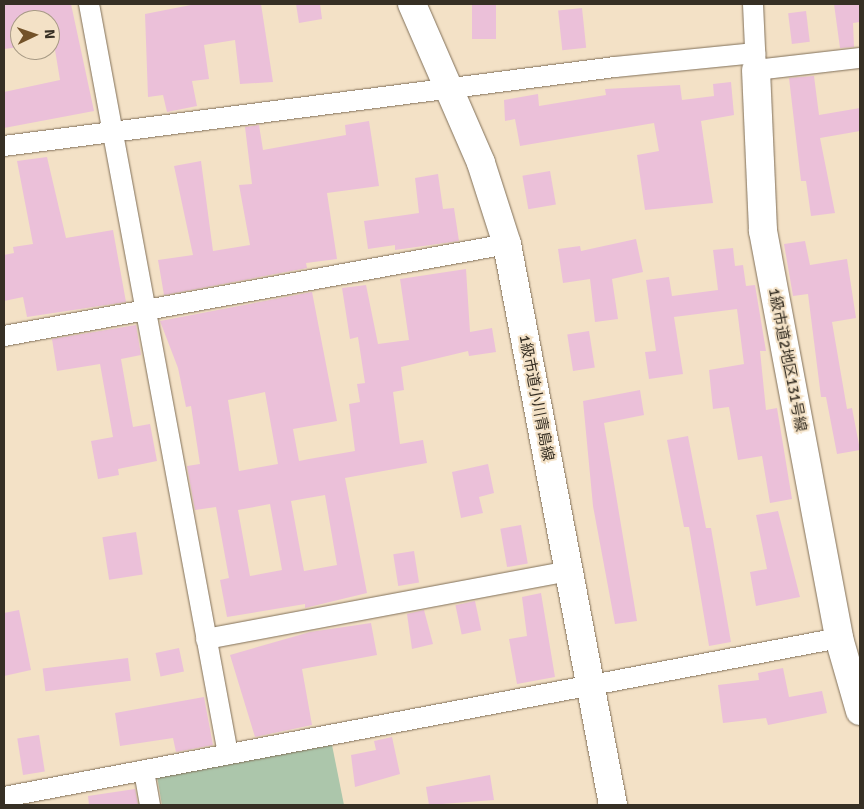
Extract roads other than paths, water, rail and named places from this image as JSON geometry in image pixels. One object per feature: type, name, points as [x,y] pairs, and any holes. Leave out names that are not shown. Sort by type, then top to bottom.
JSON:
[{"type":"street","points":[[89,4],[228,754]]},
{"type":"street","name":"1級市道小川青島線","points":[[412,4],[481,163],[506,244],[613,805]]},
{"type":"street","name":"1級市道2地区131号線","points":[[753,4],[763,231],[839,638],[860,711]]},
{"type":"street","points":[[4,146],[450,90],[755,62],[860,58]]},
{"type":"street","points":[[4,336],[145,307],[506,244]]},
{"type":"street","points":[[206,640],[569,571]]},
{"type":"street","points":[[4,797],[591,688],[839,638]]},
{"type":"street","points":[[144,771],[150,805]]}]
